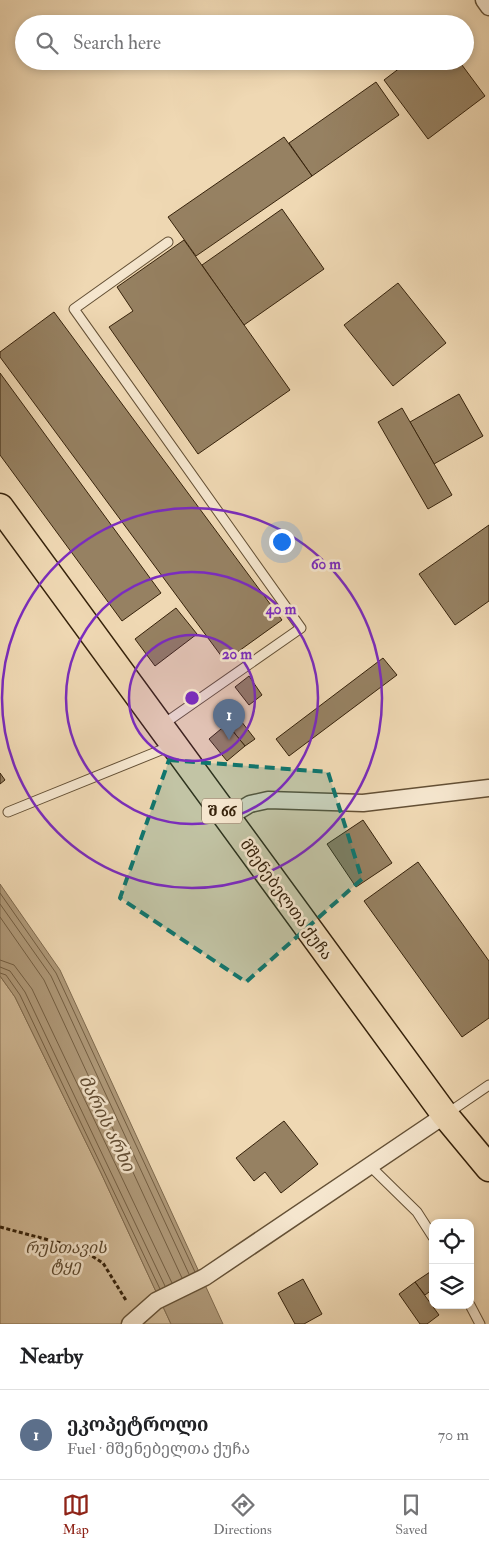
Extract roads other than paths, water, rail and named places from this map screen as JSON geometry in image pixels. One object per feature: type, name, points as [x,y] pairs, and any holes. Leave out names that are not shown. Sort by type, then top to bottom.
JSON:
[{"type":"main road","name":"მშენებელთა ქუჩა","points":[[0,507],[445,1115],[489,1168]]},
{"type":"street","points":[[484,0],[489,7]]},
{"type":"street","points":[[227,818],[250,804],[268,800],[363,802],[489,788]]},
{"type":"street","points":[[133,1321],[156,1301],[205,1277],[445,1115]]},
{"type":"lane","points":[[8,812],[168,735],[301,628],[74,309],[168,242]]},
{"type":"lane","points":[[445,1115],[489,1085]]},
{"type":"lane","points":[[370,1166],[417,1212],[429,1231]]},
{"type":"lane","points":[[472,1309],[480,1324]]},
{"type":"water","name":"მარის არხი","points":[[0,884],[60,970],[223,1324],[171,1324],[101,1173],[15,997],[0,976]]},
{"type":"place","name":"ეკოპეტროლი","points":[[229,740]]},
{"type":"park label","name":"რუსთავის ტყე","points":[[66,1256]]}]
